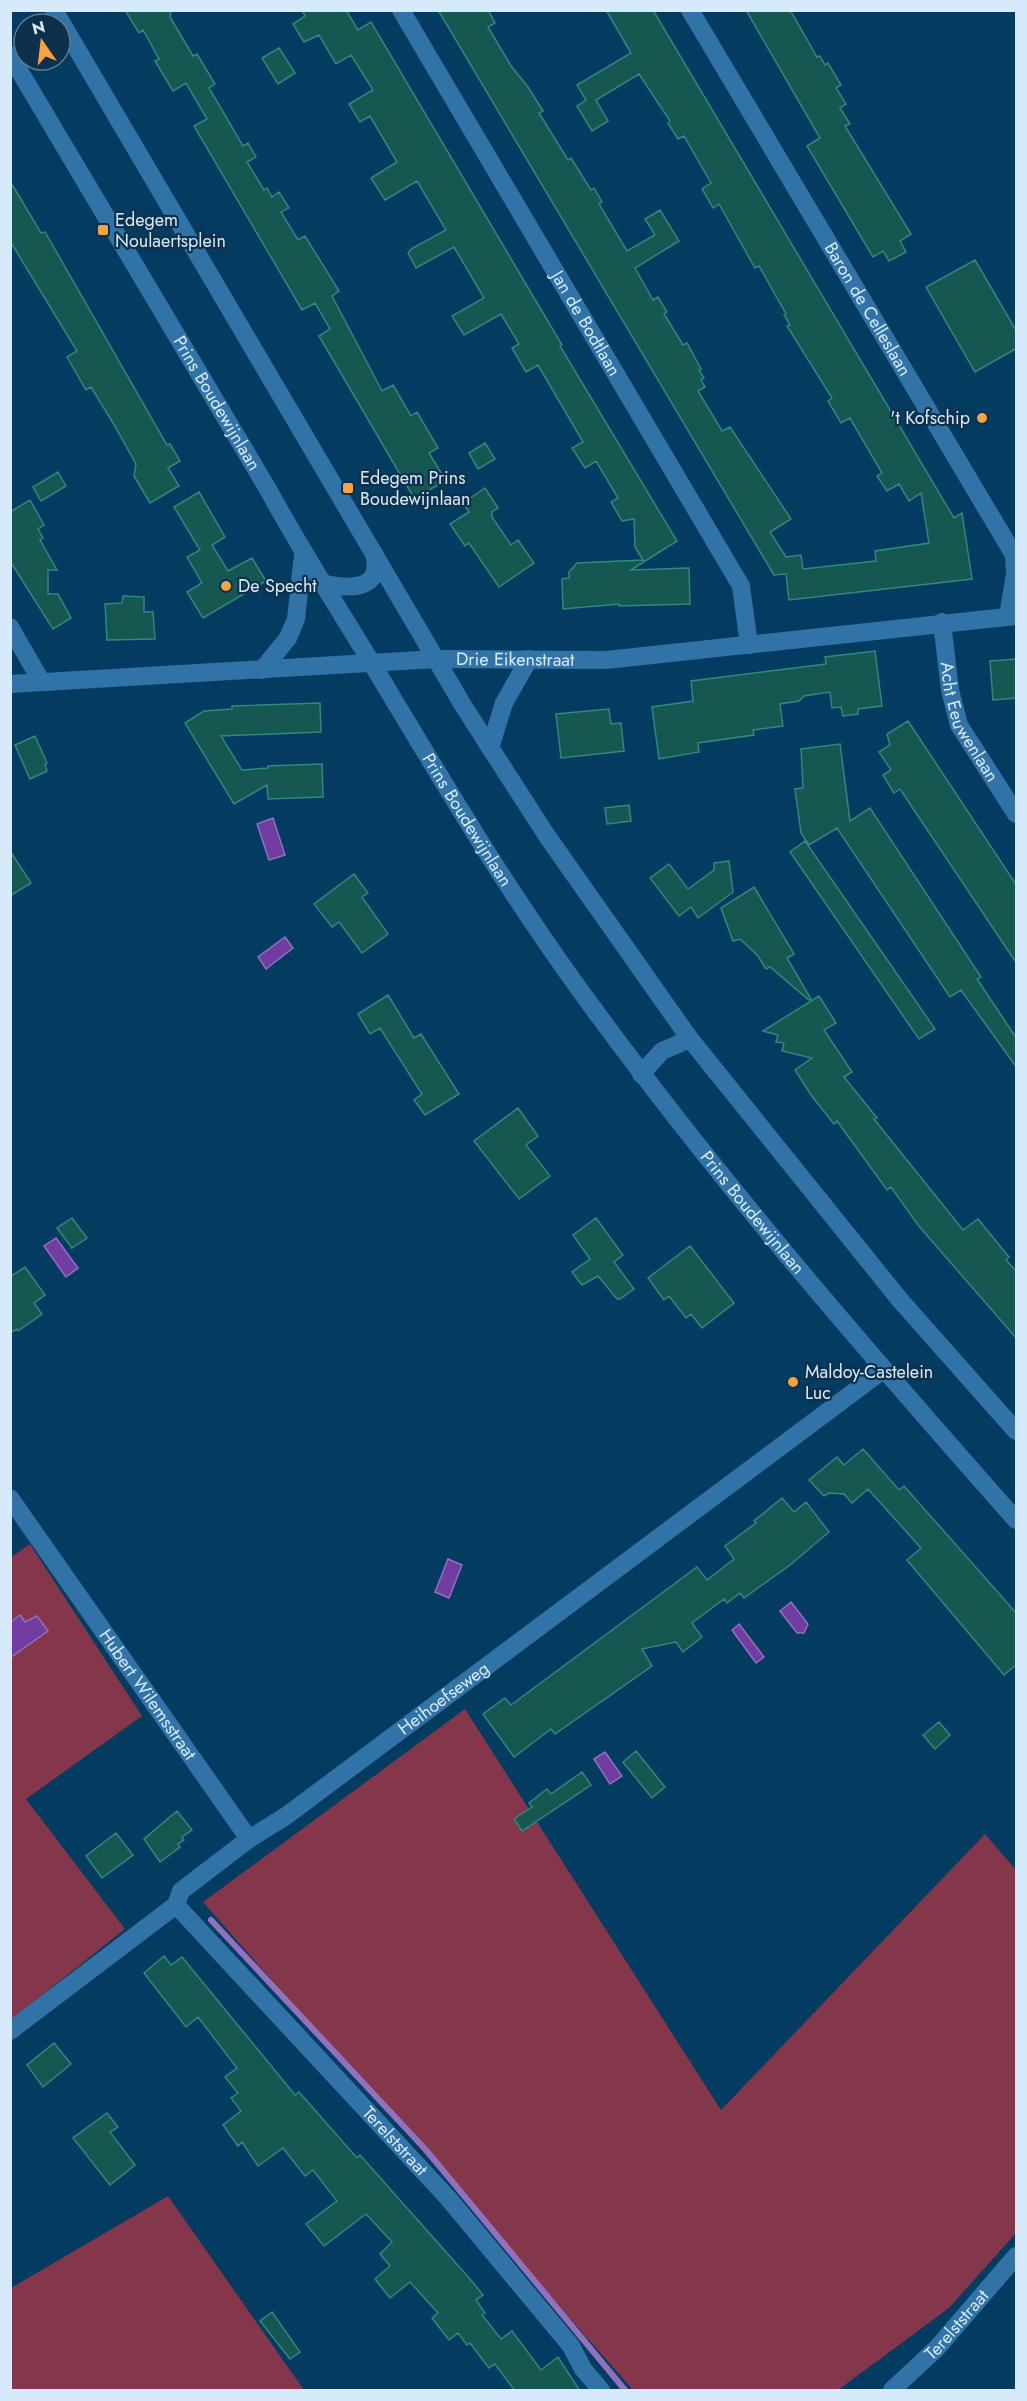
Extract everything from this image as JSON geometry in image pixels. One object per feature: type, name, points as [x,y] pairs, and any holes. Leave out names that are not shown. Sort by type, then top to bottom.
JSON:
[{"type":"street","points":[[54,10],[436,659],[490,748],[590,900],[690,1039],[900,1300],[1017,1431]]},
{"type":"street","name":"Jan de Bodtlaan","points":[[401,10],[741,586],[749,645]]},
{"type":"street","name":"Baron de Celleslaan","points":[[690,10],[1014,555],[1012,616]]},
{"type":"street","name":"Prins Boudewijnlaan","points":[[10,55],[269,491],[303,555],[372,663],[483,847],[574,983],[641,1074],[770,1237],[1017,1520]]},
{"type":"street","points":[[321,584],[353,589],[364,584],[373,575],[376,563],[374,552]]},
{"type":"street","points":[[262,670],[288,638],[296,619],[303,555]]},
{"type":"street","name":"Drie Eikenstraat","points":[[10,684],[436,659],[606,660],[1012,616]]},
{"type":"street","name":"Acht Eeuwenlaan","points":[[942,622],[950,690],[959,725],[1017,814]]},
{"type":"street","points":[[10,627],[41,681]]},
{"type":"street","points":[[490,748],[504,703],[529,658]]},
{"type":"street","points":[[641,1074],[662,1051],[690,1039]]},
{"type":"street","name":"Heihoefseweg","points":[[10,2031],[176,1905],[181,1891],[249,1839],[286,1816],[884,1370]]},
{"type":"street","name":"Hubert Wilemsstraat","points":[[10,1498],[249,1839]]},
{"type":"street","name":"Terelststraat","points":[[176,1905],[448,2198],[571,2346],[583,2368],[601,2391]]},
{"type":"street","name":"Terelststraat","points":[[892,2391],[937,2348],[1017,2256]]},
{"type":"shaded area","points":[[273,818],[285,855],[269,860],[257,824]]},
{"type":"shaded area","points":[[285,937],[293,948],[266,969],[258,957]]},
{"type":"shaded area","points":[[56,1238],[78,1268],[66,1277],[44,1246]]},
{"type":"shaded area","points":[[30,1544],[142,1716],[26,1799],[125,1929],[11,2020],[10,1558]]},
{"type":"shaded area","points":[[448,1559],[462,1565],[449,1598],[435,1592]]},
{"type":"shaded area","points":[[791,1602],[808,1624],[804,1633],[797,1633],[780,1611]]},
{"type":"shaded area","points":[[20,1615],[25,1622],[37,1616],[48,1631],[11,1657],[11,1622]]},
{"type":"shaded area","points":[[739,1624],[764,1657],[756,1663],[732,1630]]},
{"type":"shaded area","points":[[465,1709],[721,2110],[985,1834],[1016,1870],[1016,2233],[949,2308],[838,2390],[633,2390],[203,1902]]},
{"type":"shaded area","points":[[605,1752],[622,1776],[610,1784],[594,1759]]},
{"type":"shaded area","points":[[168,2196],[304,2390],[11,2390],[11,2288]]},
{"type":"building","points":[[125,10],[171,10],[170,17],[193,56],[197,54],[215,84],[209,88],[243,146],[248,143],[256,157],[247,162],[264,190],[267,188],[272,197],[279,192],[289,208],[281,212],[298,240],[305,236],[339,291],[332,296],[382,391],[393,385],[411,416],[417,412],[438,448],[429,453],[446,481],[414,498],[319,336],[330,329],[315,303],[302,310],[194,126],[207,119],[186,83],[173,91],[155,61],[159,59],[143,30],[139,33]]},
{"type":"building","points":[[302,10],[346,10],[358,30],[371,22],[677,541],[631,570],[689,568],[690,604],[619,606],[619,604],[563,609],[562,579],[569,578],[569,572],[577,563],[643,560],[635,547],[634,519],[622,521],[611,502],[618,498],[596,461],[585,468],[572,448],[583,442],[538,365],[526,372],[512,348],[519,344],[501,314],[464,335],[452,316],[484,298],[454,247],[416,268],[408,253],[411,249],[446,230],[417,181],[385,200],[371,178],[397,162],[370,116],[360,122],[349,104],[373,90],[351,55],[336,64],[319,35],[304,42],[293,24],[305,16]]},
{"type":"building","points":[[438,10],[488,10],[495,23],[488,27],[511,66],[543,111],[539,113],[568,160],[571,158],[591,190],[594,188],[602,202],[599,204],[627,251],[655,235],[645,219],[660,210],[679,241],[635,268],[653,300],[658,297],[667,312],[664,314],[683,345],[687,343],[701,369],[699,370],[704,378],[701,380],[705,387],[698,391],[722,431],[730,427],[791,519],[770,532],[786,557],[801,555],[803,569],[876,561],[875,551],[929,543],[921,493],[909,501],[899,484],[887,491],[877,476],[882,473],[850,418],[841,423],[828,401],[832,398],[787,326],[790,325],[784,315],[786,314],[759,266],[755,268],[719,204],[713,208],[702,189],[711,183],[684,136],[678,139],[668,123],[670,121],[639,74],[596,100],[608,121],[592,131],[577,106],[586,100],[577,85],[631,53],[606,10],[653,10],[954,518],[962,513],[972,579],[789,600],[786,574],[774,575]]},
{"type":"building","points":[[746,10],[790,10],[817,57],[820,56],[825,65],[828,63],[841,85],[836,88],[846,104],[840,108],[850,124],[845,126],[911,234],[900,241],[906,252],[889,261],[883,251],[873,257],[807,146],[820,138]]},
{"type":"building","points":[[279,48],[295,73],[278,84],[262,58]]},
{"type":"building","points":[[10,181],[41,233],[45,232],[167,445],[170,444],[180,461],[168,468],[179,486],[150,503],[134,476],[136,464],[113,423],[91,387],[86,390],[67,357],[77,351],[10,241]]},
{"type":"building","points":[[975,260],[1017,332],[1017,348],[975,372],[926,287]]},
{"type":"building","points":[[485,443],[495,459],[478,469],[469,453]]},
{"type":"building","points":[[58,472],[66,486],[41,501],[33,487]]},
{"type":"building","points":[[485,488],[498,508],[492,512],[492,517],[511,545],[518,540],[534,563],[499,587],[469,543],[465,546],[450,524],[469,512],[463,503]]},
{"type":"building","points":[[199,492],[225,537],[212,545],[228,571],[252,558],[266,581],[203,618],[187,592],[202,583],[187,557],[200,550],[174,507]]},
{"type":"building","points":[[30,500],[44,525],[38,529],[43,538],[40,540],[57,570],[48,570],[48,594],[58,594],[71,618],[53,629],[10,561],[10,512]]},
{"type":"building","points":[[123,596],[144,597],[144,612],[153,612],[155,639],[107,640],[105,604],[122,603]]},
{"type":"building","points":[[875,651],[882,706],[858,709],[858,714],[843,716],[841,707],[832,708],[830,692],[804,696],[799,701],[780,704],[783,726],[753,730],[754,735],[698,743],[699,752],[659,759],[652,707],[693,701],[691,681],[826,664],[825,657]]},
{"type":"building","points":[[1017,659],[1017,698],[993,700],[990,661]]},
{"type":"building","points":[[320,703],[321,732],[221,736],[242,770],[268,768],[268,766],[322,764],[323,797],[268,799],[267,785],[234,804],[185,723],[204,711],[232,709],[232,706]]},
{"type":"building","points":[[609,709],[611,724],[621,723],[624,751],[561,758],[556,714]]},
{"type":"building","points":[[908,721],[1017,886],[1017,964],[900,789],[894,793],[883,775],[891,770],[879,752],[890,745],[887,734]]},
{"type":"building","points":[[35,736],[47,763],[45,765],[47,771],[30,779],[15,745]]},
{"type":"building","points":[[840,744],[850,821],[870,808],[981,977],[977,979],[1017,1039],[1017,1068],[961,990],[950,997],[837,828],[809,845],[801,833],[795,789],[803,788],[801,749]]},
{"type":"building","points":[[629,805],[631,821],[607,824],[605,808]]},
{"type":"building","points":[[805,841],[935,1029],[919,1039],[790,852]]},
{"type":"building","points":[[10,851],[31,883],[10,896]]},
{"type":"building","points":[[729,861],[733,892],[698,918],[691,907],[679,916],[650,878],[669,864],[688,889],[714,870],[714,863]]},
{"type":"building","points":[[354,874],[368,893],[362,897],[388,934],[362,953],[339,922],[332,927],[314,904]]},
{"type":"building","points":[[754,887],[794,954],[787,958],[811,999],[809,1000],[770,967],[766,969],[758,956],[740,939],[733,941],[721,908]]},
{"type":"building","points":[[388,995],[414,1038],[421,1034],[459,1094],[425,1115],[414,1100],[422,1094],[380,1028],[370,1034],[358,1014]]},
{"type":"building","points":[[819,996],[836,1023],[824,1030],[852,1072],[844,1077],[877,1118],[874,1119],[963,1230],[978,1219],[1009,1257],[1006,1260],[1017,1272],[1017,1339],[918,1225],[891,1187],[887,1190],[837,1121],[834,1124],[811,1095],[795,1070],[812,1058],[782,1051],[784,1043],[776,1042],[778,1035],[763,1031]]},
{"type":"building","points":[[518,1108],[538,1136],[526,1145],[550,1176],[519,1199],[474,1141]]},
{"type":"building","points":[[72,1218],[87,1238],[72,1248],[57,1228]]},
{"type":"building","points":[[596,1218],[623,1255],[614,1262],[634,1289],[620,1299],[617,1299],[598,1276],[582,1285],[572,1272],[590,1259],[573,1235]]},
{"type":"building","points":[[690,1246],[734,1303],[702,1328],[691,1314],[686,1318],[669,1296],[664,1300],[648,1278]]},
{"type":"building","points":[[25,1267],[45,1295],[34,1303],[42,1314],[18,1331],[17,1329],[10,1333],[10,1277]]},
{"type":"building","points":[[863,1449],[899,1490],[904,1486],[1017,1614],[1017,1664],[1004,1675],[907,1560],[921,1548],[868,1489],[852,1503],[844,1494],[829,1493],[824,1496],[809,1480],[837,1457],[844,1465]]},
{"type":"building","points":[[782,1498],[794,1512],[806,1502],[829,1532],[790,1565],[744,1598],[740,1593],[727,1603],[724,1599],[692,1623],[702,1637],[683,1652],[676,1642],[642,1649],[652,1666],[555,1734],[551,1729],[514,1757],[483,1714],[505,1698],[511,1705],[697,1567],[707,1580],[734,1559],[725,1546],[756,1523],[754,1521]]},
{"type":"building","points":[[939,1722],[950,1735],[935,1749],[923,1735]]},
{"type":"building","points":[[636,1751],[665,1787],[652,1798],[623,1762]]},
{"type":"building","points":[[582,1772],[591,1785],[522,1831],[514,1819],[532,1807],[529,1803],[547,1789],[551,1794]]},
{"type":"building","points":[[177,1811],[192,1830],[182,1837],[184,1840],[178,1844],[180,1847],[160,1862],[144,1839]]},
{"type":"building","points":[[116,1833],[133,1855],[102,1878],[86,1856]]},
{"type":"building","points":[[164,1956],[171,1965],[182,1957],[295,2095],[299,2092],[357,2158],[360,2155],[470,2279],[483,2295],[476,2300],[485,2313],[482,2315],[501,2339],[512,2331],[541,2370],[558,2357],[580,2391],[515,2391],[495,2364],[489,2368],[470,2343],[467,2345],[458,2333],[449,2340],[432,2318],[438,2313],[410,2282],[390,2298],[375,2279],[390,2266],[380,2254],[392,2242],[366,2214],[324,2246],[306,2224],[337,2201],[313,2170],[305,2176],[283,2148],[258,2166],[242,2142],[238,2146],[223,2125],[241,2111],[231,2098],[238,2093],[225,2077],[237,2068],[198,2017],[186,2027],[144,1973]]},
{"type":"building","points":[[54,2043],[71,2064],[43,2087],[27,2065]]},
{"type":"building","points":[[107,2113],[118,2127],[110,2132],[135,2165],[110,2185],[73,2138]]},
{"type":"building","points":[[272,2312],[300,2352],[290,2359],[260,2321]]},
{"type":"waterway","points":[[211,1920],[426,2150],[625,2390]]},
{"type":"place","name":"Edegem Noulaertsplein","points":[[103,230]]},
{"type":"place","name":"'t Kofschip","points":[[982,418]]},
{"type":"place","name":"Edegem Prins Boudewijnlaan","points":[[348,488]]},
{"type":"place","name":"De Specht","points":[[226,586]]},
{"type":"place","name":"Maldoy-Castelein Luc","points":[[793,1382]]}]
